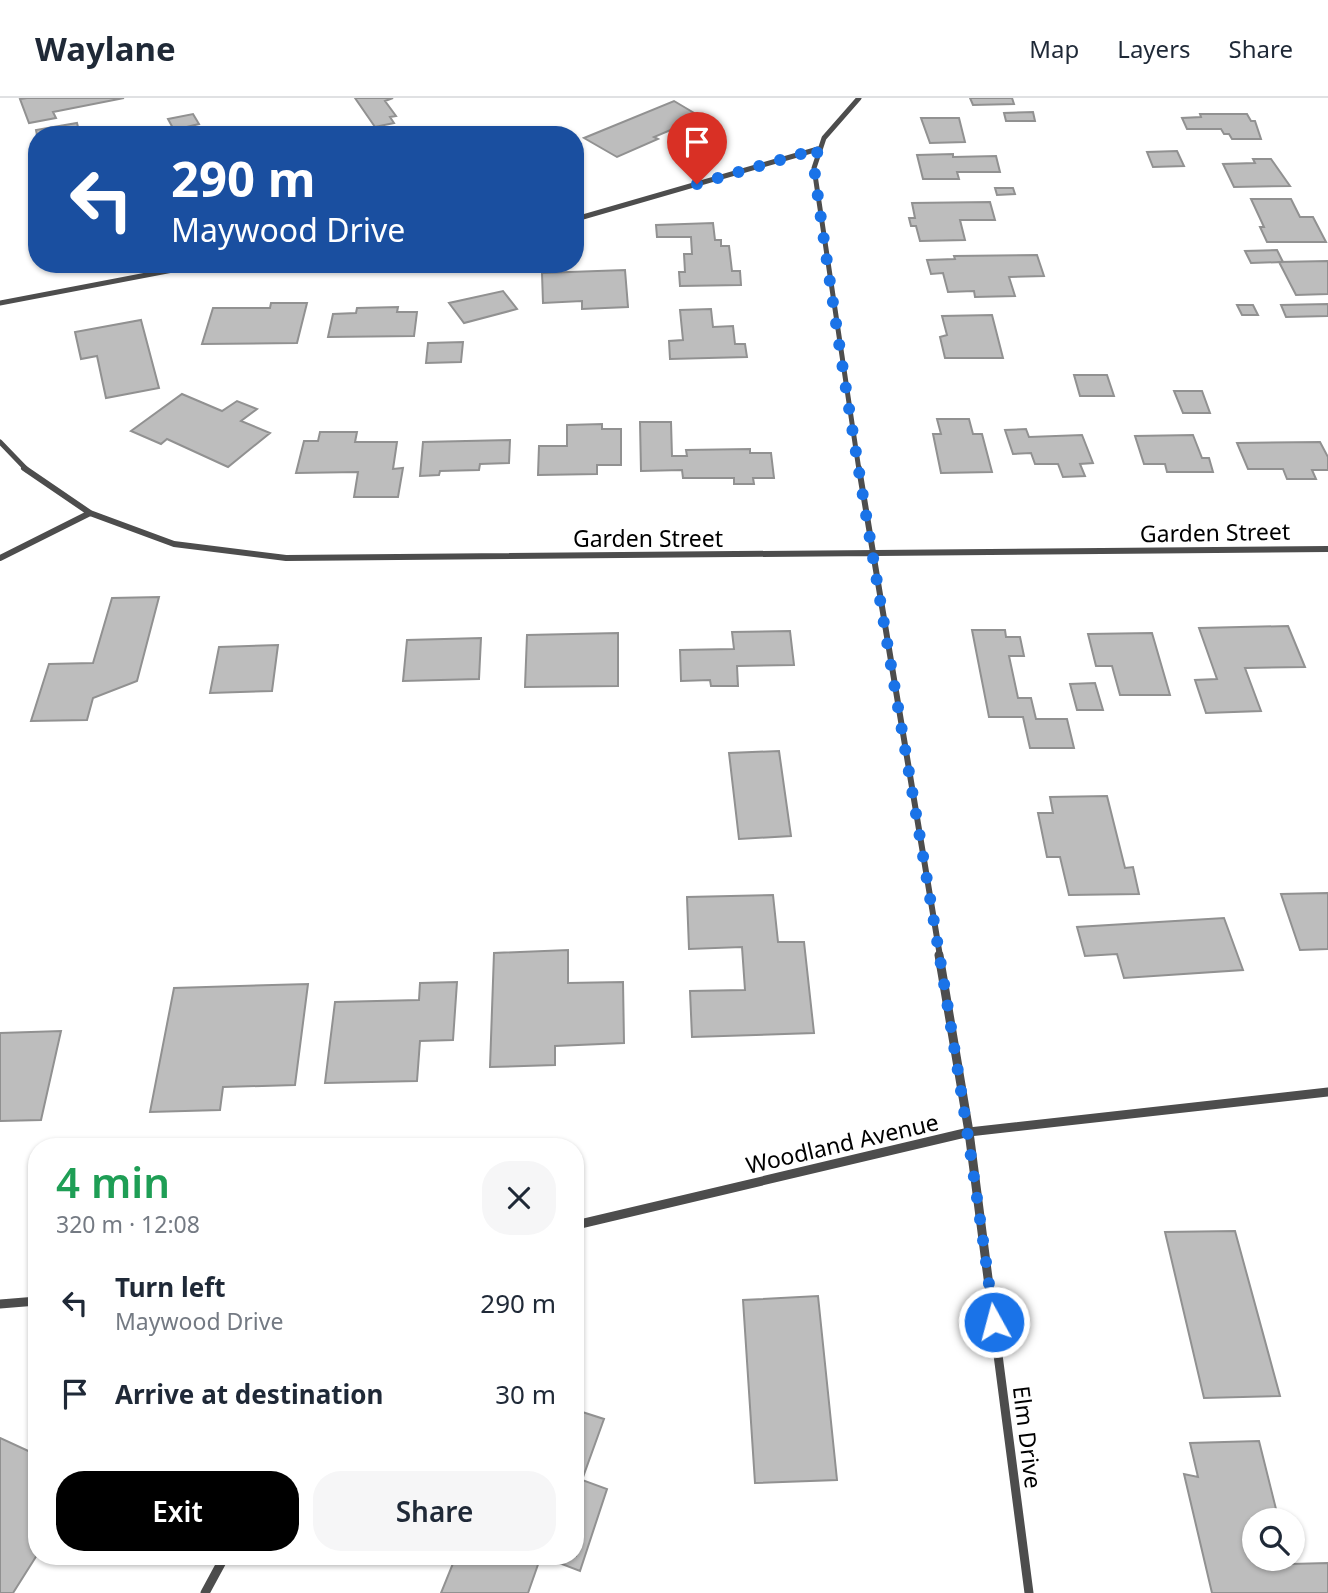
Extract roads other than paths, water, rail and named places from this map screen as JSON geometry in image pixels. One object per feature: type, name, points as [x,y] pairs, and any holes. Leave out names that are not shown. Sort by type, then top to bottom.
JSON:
[{"type":"street","points":[[584,217],[818,149],[859,98]]},
{"type":"street","name":"Elm Drive","points":[[818,149],[814,159],[815,177],[872,554],[969,1132],[1029,1593]]},
{"type":"street","points":[[0,303],[157,273]]},
{"type":"street","name":"Garden Street","points":[[0,442],[21,466],[89,513],[174,544],[286,558],[1328,548]]},
{"type":"street","points":[[0,558],[89,513]]},
{"type":"street","name":"Woodland Avenue","points":[[584,1222],[969,1132],[1328,1092]]},
{"type":"street","points":[[0,1304],[28,1302]]},
{"type":"street","points":[[205,1593],[220,1565]]}]
